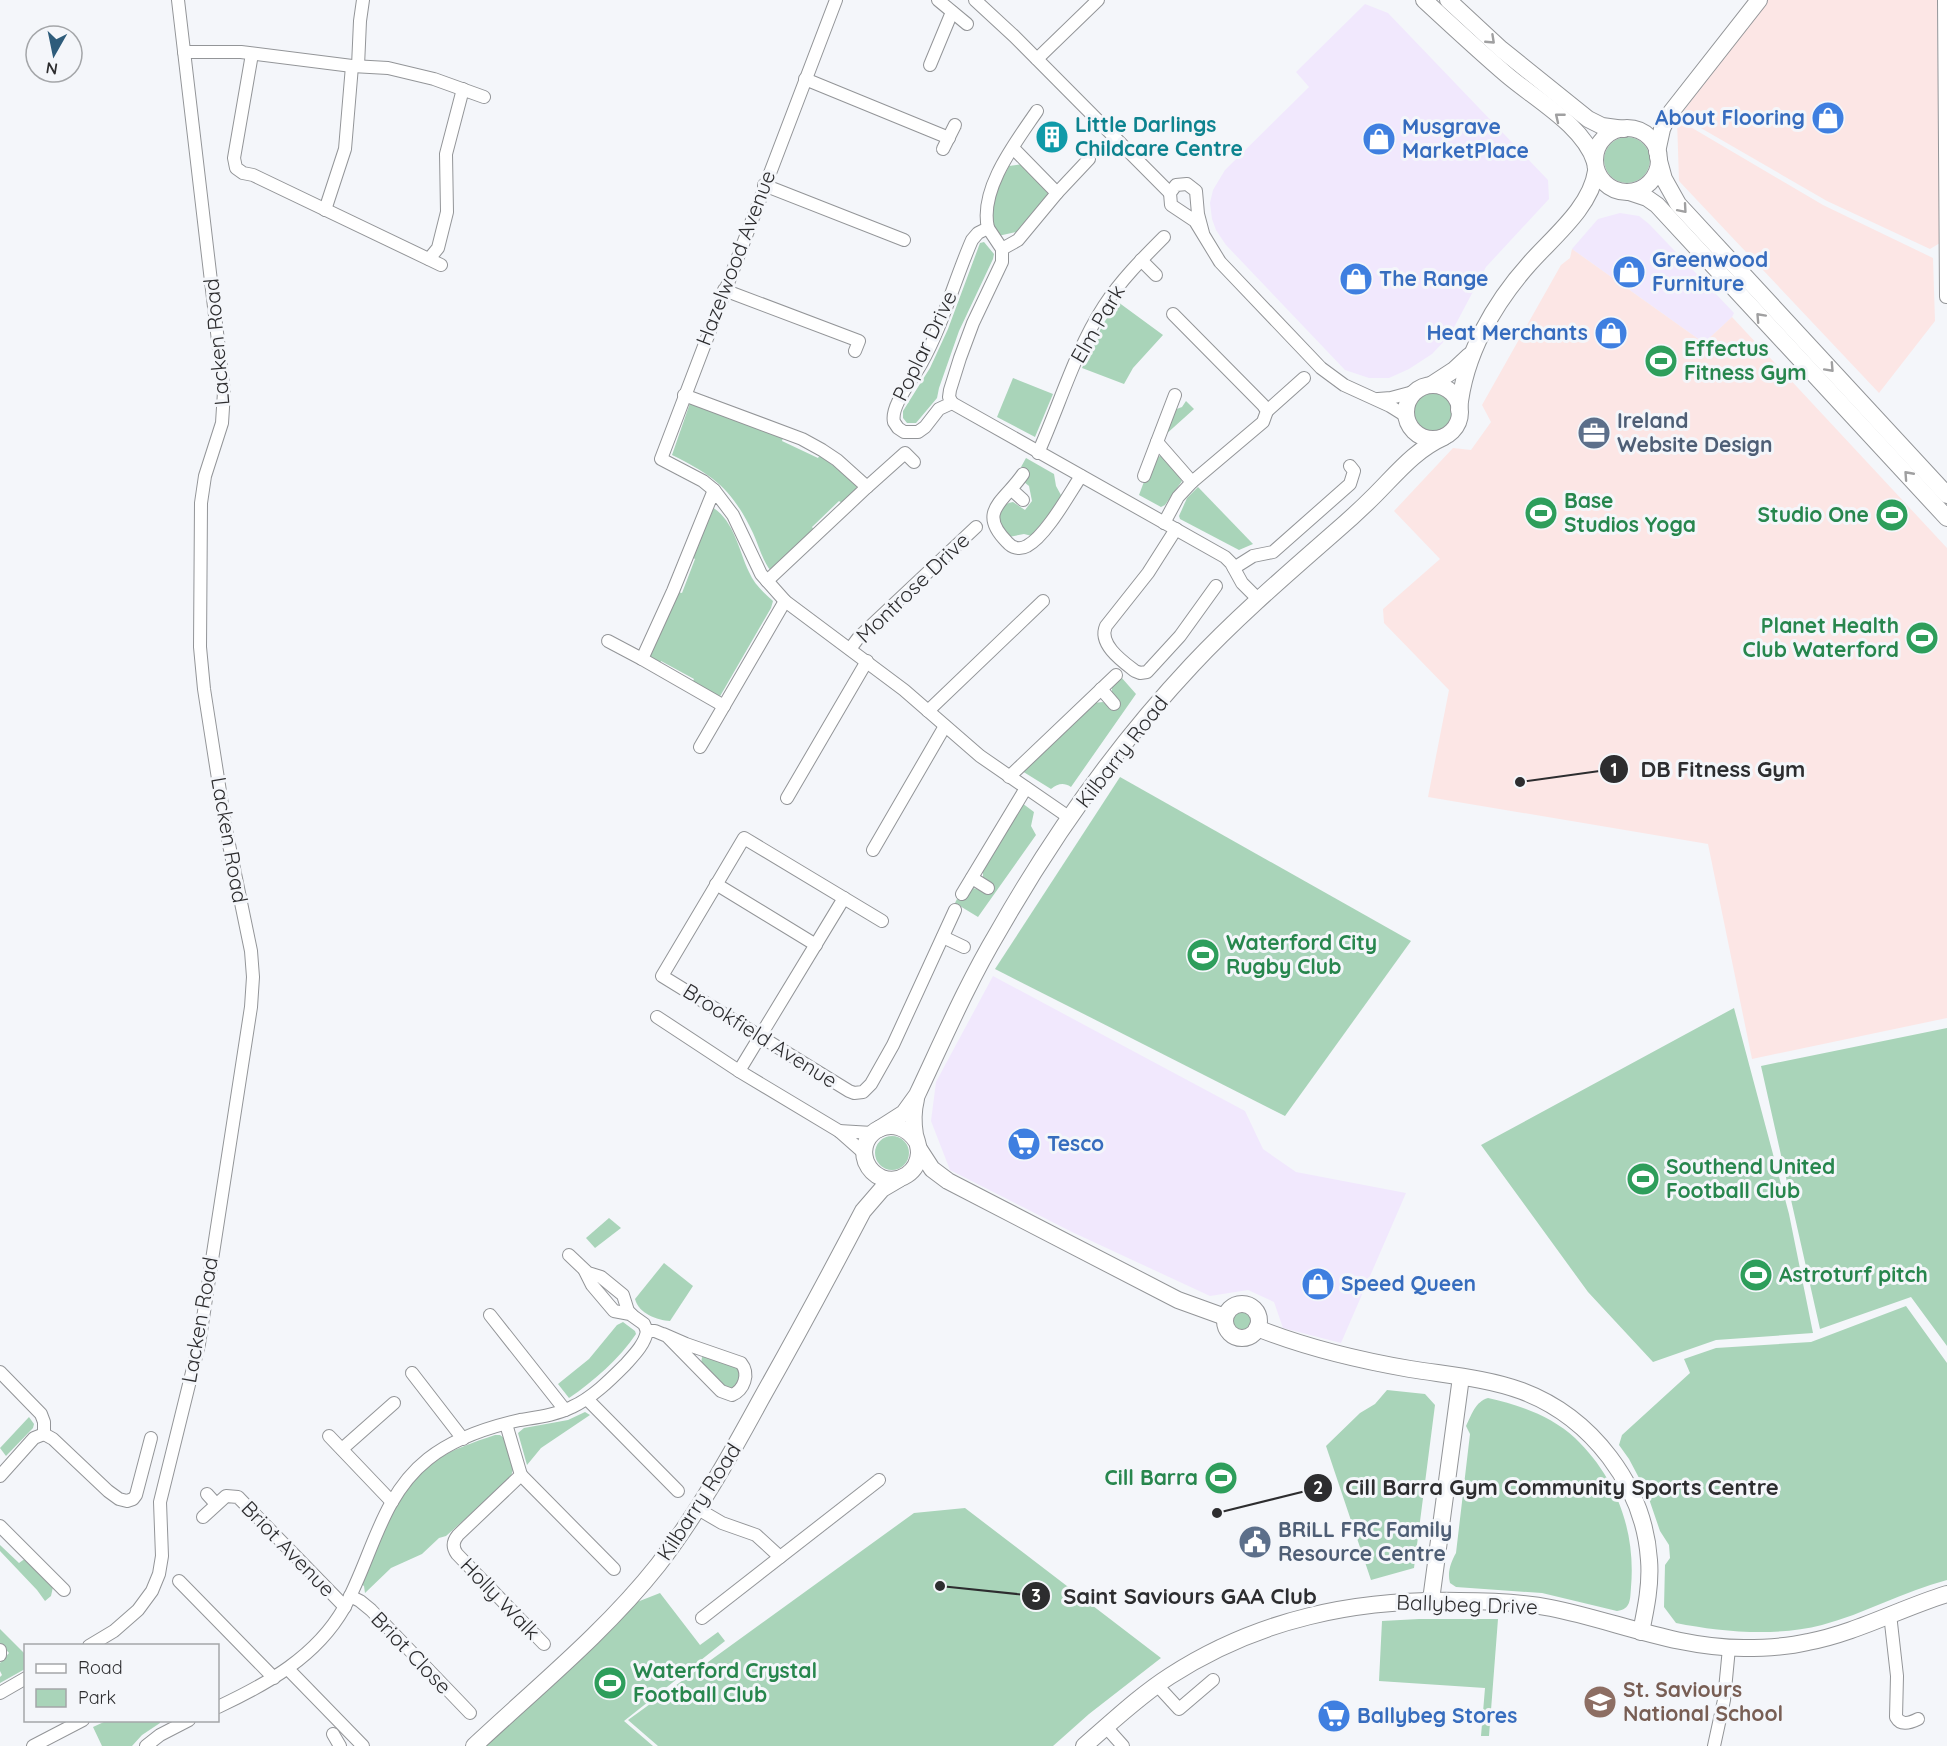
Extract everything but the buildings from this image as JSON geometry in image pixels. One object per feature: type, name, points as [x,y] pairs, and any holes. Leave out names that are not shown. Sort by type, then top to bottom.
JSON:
[{"type":"street","name":"Lacken Road","points":[[92,1644],[114,1631],[138,1610],[152,1591],[159,1574],[162,1556],[160,1502],[199,1344],[225,1169],[248,1036],[253,990],[251,951],[229,849],[201,662],[201,509],[205,476],[222,423],[224,392],[178,0]]},
{"type":"street","points":[[325,210],[345,149],[363,0]]},
{"type":"street","name":"Hazelwood Avenue","points":[[714,490],[703,481],[661,459],[836,0]]},
{"type":"street","points":[[938,0],[967,24]]},
{"type":"street","points":[[975,0],[1170,193]]},
{"type":"street","points":[[1037,59],[1098,0]]},
{"type":"street","points":[[1424,0],[1508,76],[1577,132],[1587,144],[1605,184],[1647,198],[1657,205],[1947,518]]},
{"type":"street","points":[[1448,0],[1501,49],[1594,123],[1639,131],[1648,137],[1658,154],[1664,179],[1678,204],[1947,495]]},
{"type":"street","points":[[1585,202],[1603,194],[1640,189],[1653,178],[1658,168],[1662,129],[1672,110],[1759,0]]},
{"type":"street","points":[[1944,0],[1946,297]]},
{"type":"street","points":[[930,65],[952,12]]},
{"type":"street","points":[[184,52],[252,54],[407,72],[484,97]]},
{"type":"street","points":[[252,54],[234,158],[236,168],[435,262],[447,212],[446,154],[463,89]]},
{"type":"street","points":[[805,80],[946,143],[955,125]]},
{"type":"street","points":[[1203,233],[1194,189],[1187,184],[1176,185],[1170,193],[1170,202],[1195,221],[1220,261],[1314,361],[1344,385],[1390,406],[1423,437],[1437,439],[1444,437],[1457,424],[1464,376],[1475,348],[1510,287],[1585,202],[1594,184],[1596,151],[1602,140],[1611,133],[1651,125],[1672,110]]},
{"type":"street","points":[[1037,111],[1013,148],[988,197],[986,212],[988,228],[1002,249],[1018,240],[1089,159]]},
{"type":"street","points":[[1013,148],[1057,193]]},
{"type":"street","points":[[764,185],[904,240]]},
{"type":"street","points":[[1179,211],[1190,209],[1197,200]]},
{"type":"street","name":"Poplar Drive","points":[[988,228],[978,233],[972,240],[937,331],[895,409],[893,419],[902,431],[910,434],[918,432],[939,409],[952,404],[949,398],[950,390],[960,358],[1002,262],[1002,249]]},
{"type":"street","name":"Elm Park","points":[[1038,453],[1080,349],[1095,320],[1141,260],[1164,237]]},
{"type":"street","points":[[1141,260],[1156,275]]},
{"type":"street","points":[[724,290],[859,341]]},
{"type":"street","points":[[1173,314],[1267,411]]},
{"type":"street","points":[[1407,420],[1408,402],[1424,388],[1462,363],[1475,348]]},
{"type":"street","points":[[1216,586],[1180,636],[1147,672],[1140,674],[1132,669],[1106,643],[1103,635],[1106,626],[1141,582],[1170,526],[1178,497],[1192,482],[1263,422],[1267,411],[1304,378]]},
{"type":"street","points":[[1371,397],[1391,398],[1424,388],[1447,390],[1453,395],[1459,410]]},
{"type":"street","points":[[684,394],[812,445],[837,460],[867,487]]},
{"type":"street","points":[[1144,476],[1175,395]]},
{"type":"street","points":[[952,404],[1225,557],[1242,583],[1258,599]]},
{"type":"street","name":"Kilbarry Road","points":[[1402,466],[1411,443],[1407,420]]},
{"type":"street","name":"Kilbarry Road","points":[[876,1131],[904,1113],[917,1095],[993,940],[1022,891],[1070,818],[1155,706],[1258,599],[1360,510],[1402,466],[1425,447],[1444,437]]},
{"type":"street","points":[[1157,441],[1192,482]]},
{"type":"street","points":[[895,443],[914,462]]},
{"type":"street","points":[[767,581],[904,453]]},
{"type":"street","points":[[1234,568],[1253,556],[1274,552],[1350,484],[1354,471],[1350,466]]},
{"type":"street","points":[[1023,474],[995,509],[993,523],[1010,546],[1016,548],[1023,548],[1033,542],[1081,476]]},
{"type":"street","points":[[714,490],[733,515],[758,568],[785,600],[867,661],[980,756],[1070,818]]},
{"type":"street","points":[[642,659],[673,591],[714,490]]},
{"type":"street","points":[[1012,490],[1023,500]]},
{"type":"street","name":"Montrose Drive","points":[[850,649],[859,637],[976,527]]},
{"type":"street","points":[[700,747],[785,600]]},
{"type":"street","points":[[928,711],[1043,601]]},
{"type":"street","points":[[608,641],[724,706]]},
{"type":"street","points":[[787,798],[867,661]]},
{"type":"street","points":[[1009,777],[1116,675]]},
{"type":"street","points":[[1101,689],[1114,704]]},
{"type":"street","points":[[873,850],[945,726]]},
{"type":"street","points":[[962,894],[1026,788]]},
{"type":"street","points":[[816,945],[716,885],[744,838],[882,921]]},
{"type":"street","points":[[972,878],[988,888]]},
{"type":"street","name":"Brookfield Avenue","points":[[716,885],[662,976],[849,1091],[859,1093],[867,1089],[893,1045],[943,937]]},
{"type":"street","points":[[739,1071],[844,898]]},
{"type":"street","points":[[955,910],[943,937],[964,947]]},
{"type":"street","points":[[657,1017],[739,1071],[839,1131],[866,1158],[876,1175],[884,1178],[931,1176],[948,1181]]},
{"type":"street","name":"Kilbarry Road","points":[[917,1095],[913,1116],[918,1145]]},
{"type":"street","points":[[839,1131],[876,1131],[896,1126],[912,1134],[932,1169],[948,1181],[1178,1300],[1225,1317]]},
{"type":"street","points":[[866,1158],[868,1140],[876,1131]]},
{"type":"street","points":[[903,1177],[916,1164],[918,1145]]},
{"type":"street","name":"Kilbarry Road","points":[[863,1211],[868,1186],[866,1158]]},
{"type":"street","name":"Kilbarry Road","points":[[474,1746],[618,1610],[656,1567],[698,1509],[744,1430],[863,1211],[882,1189],[903,1177]]},
{"type":"street","points":[[219,1706],[288,1669],[321,1638],[347,1602],[379,1526],[392,1502],[421,1465],[436,1453],[463,1439],[506,1424],[565,1410],[587,1399],[629,1361],[642,1344],[647,1331],[644,1324],[632,1316],[614,1311],[592,1285],[585,1271],[569,1255]]},
{"type":"street","points":[[1241,1304],[1246,1305],[1257,1314],[1257,1328],[1254,1333],[1244,1338],[1234,1336],[1226,1328],[1225,1317],[1231,1308],[1241,1304]]},
{"type":"street","points":[[490,1315],[565,1410]]},
{"type":"street","points":[[1257,1328],[1337,1354],[1510,1387],[1557,1408],[1590,1434],[1624,1479],[1639,1513],[1648,1551],[1649,1584],[1641,1632]]},
{"type":"street","points":[[647,1331],[663,1334],[741,1363],[746,1369],[746,1375],[739,1391],[732,1395],[721,1391],[663,1334]]},
{"type":"street","points":[[0,1372],[41,1414],[44,1434]]},
{"type":"street","points":[[412,1373],[463,1439]]},
{"type":"street","points":[[1431,1600],[1461,1377]]},
{"type":"street","points":[[587,1399],[678,1491]]},
{"type":"street","points":[[342,1449],[394,1403]]},
{"type":"street","points":[[506,1424],[521,1475],[614,1569]]},
{"type":"street","points":[[44,1434],[53,1439],[111,1494],[127,1501],[136,1495],[151,1438]]},
{"type":"street","points":[[0,1476],[34,1438],[44,1434]]},
{"type":"street","points":[[329,1436],[392,1502]]},
{"type":"street","name":"Holly Walk","points":[[521,1475],[458,1535],[453,1548],[544,1644]]},
{"type":"street","points":[[702,1618],[879,1480]]},
{"type":"street","points":[[207,1494],[216,1504]]},
{"type":"street","name":"Briot Avenue","points":[[203,1517],[226,1496],[238,1497],[347,1602]]},
{"type":"street","points":[[698,1509],[722,1523],[752,1532],[780,1557]]},
{"type":"street","points":[[0,1527],[64,1590]]},
{"type":"street","points":[[179,1581],[274,1678]]},
{"type":"street","name":"Ballybeg Drive","points":[[1084,1746],[1156,1685],[1225,1646],[1291,1620],[1361,1605],[1431,1600],[1530,1605],[1589,1617],[1682,1642],[1729,1648],[1776,1647],[1809,1642],[1947,1594]]},
{"type":"street","name":"Briot Close","points":[[347,1602],[371,1610],[470,1713]]},
{"type":"street","points":[[1890,1614],[1897,1676],[1896,1717],[1899,1721],[1906,1723],[1918,1719]]},
{"type":"street","points":[[1714,1746],[1724,1700],[1729,1648]]},
{"type":"street","points":[[0,1650],[0,1655]]},
{"type":"street","points":[[288,1669],[363,1746]]},
{"type":"street","points":[[0,1693],[24,1679]]},
{"type":"street","points":[[1156,1685],[1179,1709],[1213,1680]]},
{"type":"street","points":[[33,1746],[79,1722]]},
{"type":"street","points":[[146,1746],[181,1722]]},
{"type":"street","points":[[1106,1727],[1123,1746]]},
{"type":"street","points":[[333,1734],[340,1746]]},
{"type":"shaded area","points":[[1765,0],[1937,0],[1940,243],[1930,249],[1827,201],[1680,116]]},
{"type":"shaded area","points":[[1365,4],[1388,13],[1548,180],[1549,199],[1486,267],[1450,335],[1432,354],[1409,369],[1389,378],[1369,378],[1345,370],[1226,245],[1216,230],[1210,203],[1213,190],[1225,170],[1309,87],[1296,72]]},
{"type":"shaded area","points":[[1677,119],[1823,205],[1933,258],[1935,321],[1879,393],[1679,181]]},
{"type":"shaded area","points":[[1620,213],[1639,216],[1649,224],[1734,313],[1704,343],[1572,249],[1598,219]]},
{"type":"shaded area","points":[[1572,249],[1704,343],[1732,317],[1947,548],[1947,1018],[1752,1059],[1708,844],[1428,797],[1449,690],[1384,623],[1383,609],[1440,559],[1394,511],[1453,448],[1471,450],[1491,422],[1482,405],[1561,265],[1570,258]]},
{"type":"shaded area","points":[[993,976],[1245,1111],[1263,1149],[1296,1172],[1406,1193],[1341,1343],[1283,1328],[1274,1302],[1248,1290],[1210,1296],[1072,1232],[950,1170],[931,1121],[936,1082]]},
{"type":"green space","points":[[1627,137],[1636,138],[1644,143],[1649,151],[1649,169],[1644,177],[1636,182],[1627,183],[1618,182],[1610,177],[1605,169],[1604,160],[1605,151],[1610,143],[1618,138]]},
{"type":"green space","points":[[1023,164],[1048,191],[1047,197],[1016,232],[998,236],[991,218],[993,200],[1009,166]]},
{"type":"green space","points":[[984,242],[994,254],[993,259],[959,331],[937,398],[916,423],[907,423],[903,418],[903,411],[930,368],[948,329],[980,243]]},
{"type":"green space","points":[[1118,302],[1163,335],[1133,368],[1124,384],[1082,368],[1103,324]]},
{"type":"green space","points":[[1013,378],[1053,394],[1035,437],[997,417]]},
{"type":"green space","points":[[1433,391],[1447,397],[1453,411],[1447,425],[1433,431],[1419,425],[1413,411],[1419,397]]},
{"type":"green space","points":[[1186,401],[1194,409],[1164,436],[1174,410],[1182,407]]},
{"type":"green space","points":[[690,403],[783,438],[782,441],[818,458],[820,455],[856,484],[857,489],[842,503],[839,501],[812,527],[814,530],[771,571],[745,518],[729,495],[711,477],[672,455]]},
{"type":"green space","points":[[1162,455],[1181,475],[1179,477],[1182,481],[1165,505],[1161,507],[1139,495],[1145,479],[1149,479],[1156,458]]},
{"type":"green space","points":[[1026,458],[1054,474],[1056,486],[1062,497],[1032,536],[1024,534],[1009,537],[997,524],[1001,510],[1013,502],[1025,510],[1032,501],[1029,486],[1024,482],[1029,473],[1021,467]]},
{"type":"green space","points":[[1198,487],[1253,544],[1239,550],[1180,519],[1179,516],[1187,498]]},
{"type":"green space","points":[[712,507],[726,520],[749,572],[773,601],[719,698],[692,683],[694,679],[661,661],[660,664],[651,660],[650,656],[678,592],[682,593],[695,559],[692,557]]},
{"type":"green space","points":[[1121,677],[1136,694],[1071,787],[1061,784],[1051,789],[1022,771],[1093,703],[1103,702],[1112,709],[1119,702],[1112,692],[1112,686]]},
{"type":"green space","name":"Waterford City Rugby Club","points":[[1120,777],[1411,941],[1285,1116],[995,969]]},
{"type":"green space","points":[[1022,803],[1034,812],[1031,826],[1036,835],[978,917],[955,903],[973,888],[989,893],[994,885],[983,877],[983,869]]},
{"type":"green space","name":"Southend United Football Club","points":[[1734,1008],[1789,1214],[1813,1333],[1716,1340],[1653,1362],[1588,1292],[1481,1145]]},
{"type":"green space","points":[[1947,1028],[1947,1346],[1911,1297],[1820,1329],[1761,1066]]},
{"type":"green space","points":[[892,1136],[904,1141],[909,1153],[904,1165],[892,1170],[880,1165],[875,1153],[880,1141]]},
{"type":"green space","points":[[609,1218],[621,1228],[595,1248],[586,1238]]},
{"type":"green space","points":[[664,1263],[693,1286],[670,1321],[654,1318],[644,1312],[635,1299]]},
{"type":"green space","points":[[1906,1306],[1947,1363],[1947,1580],[1853,1615],[1804,1629],[1749,1632],[1676,1623],[1664,1607],[1665,1565],[1670,1558],[1669,1545],[1660,1531],[1647,1493],[1619,1445],[1622,1435],[1690,1373],[1684,1359],[1716,1348],[1811,1342]]},
{"type":"green space","points":[[1242,1312],[1248,1315],[1251,1321],[1248,1327],[1242,1330],[1236,1327],[1233,1321],[1236,1315]]},
{"type":"green space","points":[[623,1322],[636,1334],[606,1369],[569,1398],[558,1384],[589,1359],[617,1325]]},
{"type":"green space","points":[[702,1357],[737,1366],[742,1373],[736,1388],[727,1389],[701,1364]]},
{"type":"green space","points":[[1387,1390],[1425,1394],[1435,1405],[1414,1568],[1371,1580],[1326,1446],[1360,1413],[1375,1404]]},
{"type":"green space","points":[[1488,1398],[1523,1408],[1556,1423],[1575,1438],[1602,1470],[1620,1506],[1630,1546],[1632,1566],[1630,1596],[1629,1603],[1622,1610],[1617,1611],[1542,1593],[1456,1587],[1450,1583],[1449,1571],[1456,1553],[1470,1434],[1466,1426],[1477,1405]]},
{"type":"green space","points":[[585,1412],[590,1415],[541,1448],[527,1465],[518,1433],[524,1428],[568,1420]]},
{"type":"green space","points":[[29,1417],[34,1424],[33,1428],[6,1456],[0,1448]]},
{"type":"green space","points":[[495,1435],[504,1438],[513,1470],[510,1479],[446,1536],[439,1538],[422,1554],[391,1568],[365,1593],[364,1586],[361,1584],[390,1517],[409,1485],[435,1461],[464,1446]]},
{"type":"green space","points":[[965,1508],[1161,1658],[1089,1714],[1053,1746],[658,1746],[628,1720],[914,1513]]},
{"type":"green space","points":[[0,1545],[19,1563],[26,1558],[53,1587],[51,1596],[45,1601],[0,1551]]},
{"type":"green space","name":"Waterford Crystal Football Club","points":[[660,1593],[700,1645],[718,1632],[725,1641],[624,1721],[653,1746],[482,1746],[632,1604]]},
{"type":"green space","points":[[1498,1619],[1489,1736],[1481,1736],[1485,1688],[1379,1681],[1382,1621]]},
{"type":"green space","points":[[0,1629],[24,1653],[24,1670],[0,1683],[2,1675],[0,1663],[9,1653],[0,1643]]},
{"type":"green space","points":[[104,1722],[160,1722],[142,1735],[132,1746],[102,1746],[93,1727]]},
{"type":"place","name":"About Flooring","points":[[1828,118]]},
{"type":"place","name":"Little Darlings Childcare Centre","points":[[1052,137]]},
{"type":"place","name":"Musgrave MarketPlace","points":[[1379,139]]},
{"type":"place","name":"Greenwood Furniture","points":[[1629,272]]},
{"type":"place","name":"The Range","points":[[1356,279]]},
{"type":"place","name":"Heat Merchants","points":[[1611,333]]},
{"type":"place","name":"Effectus Fitness Gym","points":[[1661,361]]},
{"type":"place","name":"Ireland Website Design","points":[[1594,433]]},
{"type":"place","name":"Base Studios Yoga","points":[[1541,513]]},
{"type":"place","name":"Studio One","points":[[1892,515]]},
{"type":"place","name":"Planet Health Club Waterford","points":[[1922,638]]},
{"type":"place","name":"DB Fitness Gym","points":[[1520,782]]},
{"type":"place","name":"Waterford City Rugby Club","points":[[1203,955]]},
{"type":"place","name":"Tesco","points":[[1024,1144]]},
{"type":"place","name":"Southend United Football Club","points":[[1643,1179]]},
{"type":"place","name":"Astroturf pitch","points":[[1756,1275]]},
{"type":"place","name":"Speed Queen","points":[[1318,1284]]},
{"type":"place","name":"Cill Barra","points":[[1221,1478]]},
{"type":"place","name":"Cill Barra Gym Community Sports Centre","points":[[1217,1513]]},
{"type":"place","name":"BRiLL FRC Family Resource Centre","points":[[1255,1542]]},
{"type":"place","name":"Saint Saviours GAA Club","points":[[940,1586]]},
{"type":"place","name":"Waterford Crystal Football Club","points":[[610,1683]]},
{"type":"place","name":"St. Saviours National School","points":[[1600,1702]]},
{"type":"place","name":"Ballybeg Stores","points":[[1334,1716]]}]
